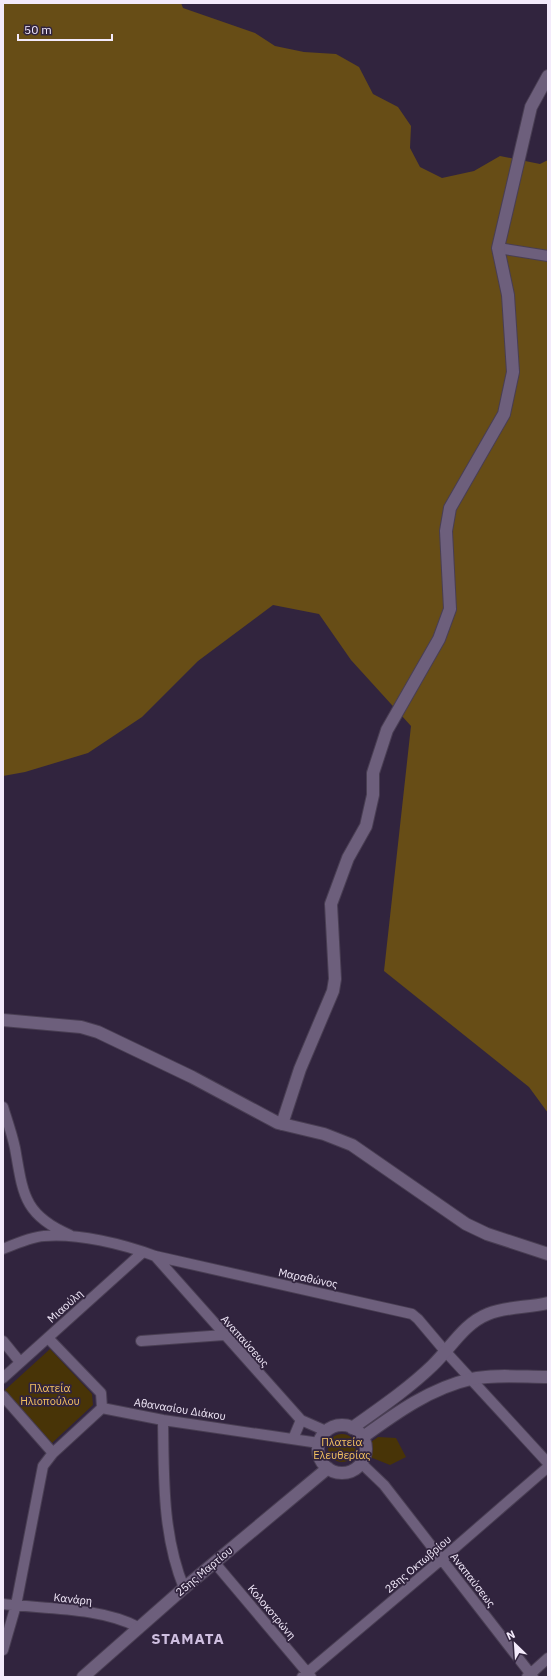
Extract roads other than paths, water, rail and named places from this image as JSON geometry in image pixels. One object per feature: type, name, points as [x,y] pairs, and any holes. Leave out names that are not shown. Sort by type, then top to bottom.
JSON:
[{"type":"street","points":[[282,1124],[300,1069],[333,991],[335,979],[332,904],[348,858],[366,826],[373,795],[373,773],[386,730],[439,639],[450,609],[446,531],[450,508],[504,414],[513,372],[508,295],[498,248],[530,107],[548,76]]},
{"type":"street","points":[[498,248],[548,256]]},
{"type":"street","points":[[3,1020],[81,1027],[98,1032],[192,1077],[282,1124],[324,1134],[352,1145],[466,1224],[487,1234],[548,1254]]},
{"type":"street","points":[[3,1107],[14,1142],[24,1192],[31,1208],[42,1220],[77,1238]]},
{"type":"street","name":"Μαραθώνος","points":[[3,1249],[43,1236],[77,1238],[412,1314],[548,1463]]},
{"type":"street","name":"Μιαούλη","points":[[3,1378],[143,1252]]},
{"type":"street","name":"Αναπαύσεως","points":[[155,1256],[301,1420],[326,1431]]},
{"type":"street","points":[[352,1428],[399,1394],[433,1365],[465,1329],[488,1314],[548,1303]]},
{"type":"street","points":[[141,1342],[224,1335]]},
{"type":"street","points":[[3,1650],[16,1605],[43,1466],[53,1453],[102,1408],[101,1393],[48,1338]]},
{"type":"street","points":[[3,1341],[20,1362]]},
{"type":"street","points":[[363,1437],[413,1403],[439,1390],[472,1379],[548,1377]]},
{"type":"street","points":[[3,1396],[53,1453]]},
{"type":"street","name":"Αθανασίου Διάκου","points":[[102,1408],[163,1420],[319,1443]]},
{"type":"street","points":[[163,1420],[166,1520],[171,1551],[184,1588]]},
{"type":"street","points":[[293,1439],[301,1420]]},
{"type":"street","points":[[339,1426],[352,1428],[363,1437],[366,1448],[361,1463],[351,1471],[346,1472],[340,1472],[328,1468],[320,1457],[319,1443],[326,1431],[339,1426]]},
{"type":"street","name":"Αναπαύσεως","points":[[361,1463],[384,1485],[530,1676]]},
{"type":"street","name":"28ης Οκτωβρίου","points":[[307,1675],[548,1467]]},
{"type":"street","name":"25ης Μαρτίου","points":[[84,1677],[138,1627],[328,1468]]},
{"type":"street","name":"Κολοκοτρώνη","points":[[214,1562],[307,1675]]},
{"type":"street","name":"Κανάρη","points":[[3,1604],[97,1614],[122,1619],[138,1627]]},
{"type":"street","points":[[530,1676],[548,1658]]},
{"type":"district","name":"STAMATA","points":[[188,1638]]},
{"type":"park label","name":"Πλατεία Ηλιοπούλου","points":[[50,1394]]},
{"type":"park label","name":"Πλατεία Ελευθερίας","points":[[342,1448]]}]
